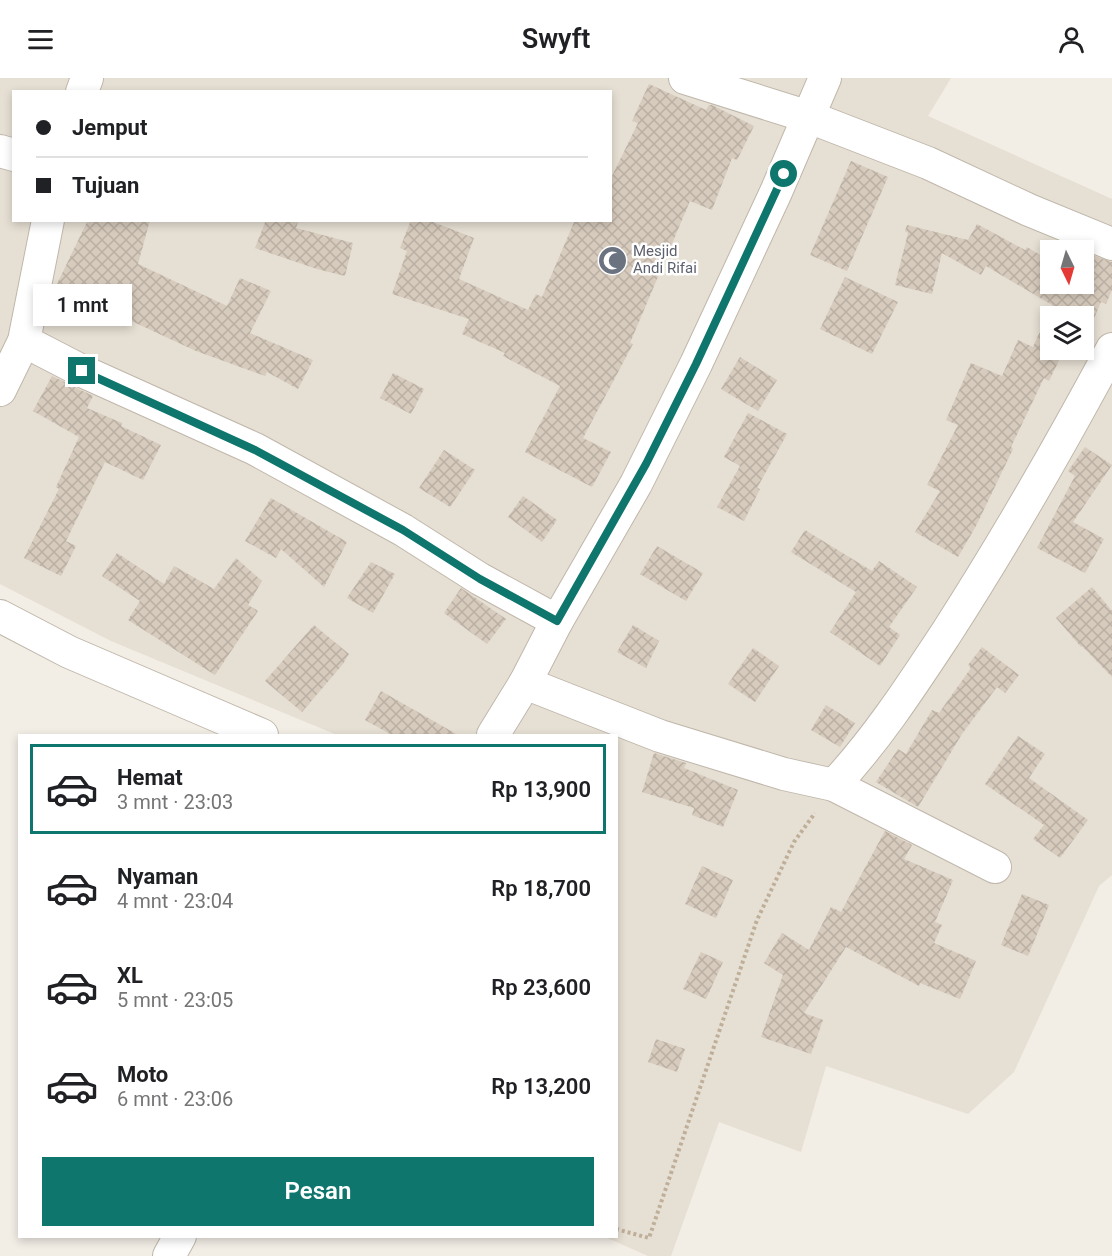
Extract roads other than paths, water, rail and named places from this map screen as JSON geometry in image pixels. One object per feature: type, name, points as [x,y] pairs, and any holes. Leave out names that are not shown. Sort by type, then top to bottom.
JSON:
[{"type":"street","points":[[685,78],[808,117],[928,164],[1029,210],[1112,244]]},
{"type":"street","points":[[494,734],[525,683],[557,621],[636,484],[696,364],[776,192],[825,78]]},
{"type":"street","points":[[0,390],[24,341],[48,222]]},
{"type":"street","points":[[24,341],[111,385],[255,450],[403,530],[480,579],[557,621]]},
{"type":"street","points":[[834,785],[852,766],[910,687],[970,596],[1062,443],[1112,350]]},
{"type":"street","points":[[0,616],[69,652],[260,734]]},
{"type":"street","points":[[525,683],[660,736],[784,774],[834,785],[995,867]]},
{"type":"street","points":[[169,1256],[179,1238]]},
{"type":"place","name":"Mesjid Andi Rifai","points":[[612,260]]}]
